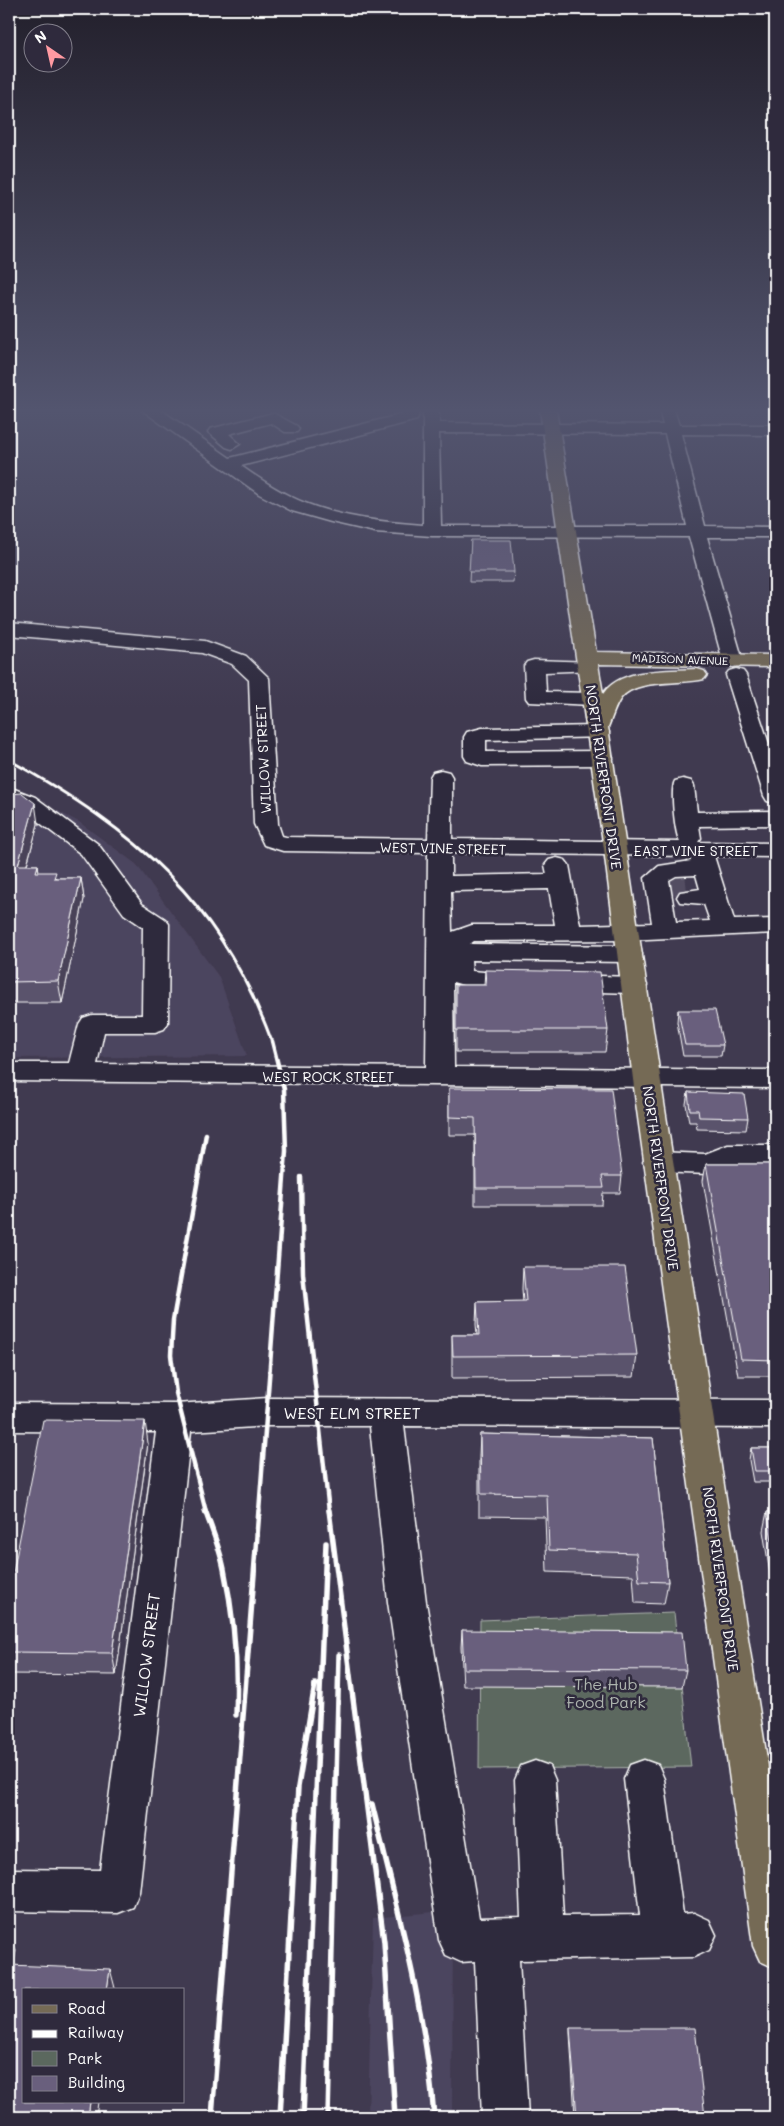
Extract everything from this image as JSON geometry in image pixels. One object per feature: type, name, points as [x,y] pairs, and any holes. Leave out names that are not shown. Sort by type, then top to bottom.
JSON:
[{"type":"main road","name":"NORTH RIVERFRONT DRIVE","points":[[563,509],[616,849],[658,1162],[775,1939]]},
{"type":"main road","name":"MADISON AVENUE","points":[[593,702],[628,672],[697,675],[775,661]]},
{"type":"main road","name":"MADISON AVENUE","points":[[593,702],[735,668],[775,676]]},
{"type":"main road","points":[[593,702],[612,696],[622,687],[640,681],[697,675]]},
{"type":"street","points":[[306,509],[350,522],[401,530],[775,532]]},
{"type":"street","points":[[432,509],[432,531]]},
{"type":"street","points":[[691,509],[735,668],[775,796]]},
{"type":"street","name":"WILLOW STREET","points":[[9,629],[205,647],[239,660],[259,678],[266,824],[272,840]]},
{"type":"street","points":[[440,1076],[438,848],[441,777]]},
{"type":"street","points":[[682,786],[686,819],[709,883]]},
{"type":"street","points":[[9,794],[27,802],[90,849],[110,880],[134,909],[156,924],[156,1023],[92,1024],[81,1072]]},
{"type":"street","points":[[686,819],[775,818]]},
{"type":"street","name":"WEST VINE STREET","points":[[272,840],[297,846],[616,849]]},
{"type":"street","points":[[554,849],[569,932]]},
{"type":"street","name":"EAST VINE STREET","points":[[616,849],[709,883],[775,850]]},
{"type":"street","points":[[669,898],[657,878],[661,873],[676,868],[709,883],[775,926]]},
{"type":"street","points":[[439,884],[560,881]]},
{"type":"street","points":[[458,952],[628,943],[669,898],[709,883]]},
{"type":"street","points":[[669,898],[709,883]]},
{"type":"street","points":[[628,943],[569,932],[472,933],[462,936],[457,943],[460,976],[474,980],[634,985]]},
{"type":"street","name":"WEST ROCK STREET","points":[[9,1072],[775,1079]]},
{"type":"street","points":[[658,1162],[708,1164],[728,1156],[775,1155]]},
{"type":"street","name":"WEST ELM STREET","points":[[9,1417],[175,1418],[268,1412],[775,1414]]},
{"type":"street","points":[[385,1412],[407,1602],[460,1940],[679,1935],[644,1779]]},
{"type":"street","name":"WILLOW STREET","points":[[9,1890],[118,1892],[175,1418]]},
{"type":"street","points":[[535,1780],[543,1938]]},
{"type":"street","points":[[496,1939],[505,2117]]},
{"type":"shaded area","points":[[9,786],[79,822],[136,864],[219,977],[247,1056],[9,1058]]},
{"type":"shaded area","points":[[453,1910],[452,2117],[368,2117],[373,1918]]},
{"type":"green space","name":"The Hub Food Park","points":[[674,1613],[691,1767],[479,1769],[480,1620]]},
{"type":"building","points":[[471,540],[511,540],[514,572],[469,572]]},
{"type":"building","points":[[22,793],[35,803],[18,865],[38,865],[36,872],[56,872],[54,878],[81,878],[58,981],[9,982],[9,794]]},
{"type":"building","points":[[485,970],[600,972],[608,1030],[456,1030],[456,985],[486,985]]},
{"type":"building","points":[[678,1010],[715,1010],[723,1045],[685,1045]]},
{"type":"building","points":[[449,1088],[611,1089],[622,1176],[602,1176],[604,1188],[476,1188],[475,1118],[449,1117]]},
{"type":"building","points":[[688,1092],[744,1094],[748,1118],[699,1117],[698,1110],[690,1110]]},
{"type":"building","points":[[706,1164],[775,1164],[775,1360],[741,1359]]},
{"type":"building","points":[[523,1267],[625,1267],[637,1355],[453,1356],[452,1335],[479,1335],[477,1302],[526,1301]]},
{"type":"building","points":[[43,1420],[145,1421],[112,1653],[9,1652],[9,1578],[12,1578]]},
{"type":"building","points":[[480,1434],[653,1438],[668,1582],[639,1581],[636,1553],[549,1550],[547,1495],[481,1494]]},
{"type":"building","points":[[751,1448],[775,1448],[775,1471],[755,1471]]},
{"type":"building","points":[[767,1512],[775,1512],[775,1558]]},
{"type":"building","points":[[462,1630],[682,1632],[686,1670],[464,1669]]},
{"type":"building","points":[[9,1965],[110,1969],[107,1988],[22,1988],[22,2104],[90,2104],[88,2117],[9,2117]]},
{"type":"building","points":[[570,2028],[695,2028],[705,2117],[577,2117]]},
{"type":"tunnel","points":[[666,884],[686,882]]},
{"type":"railway","points":[[9,760],[96,814],[135,844],[169,875],[200,910],[227,949],[251,993],[272,1042]]},
{"type":"railway","points":[[259,1512],[286,1151],[284,1089],[272,1041]]},
{"type":"railway","points":[[206,1134],[173,1320],[171,1355],[176,1393],[206,1512]]},
{"type":"railway","points":[[301,1177],[303,1274],[329,1512]]},
{"type":"railway","points":[[205,1510],[222,1562],[233,1623],[236,1661],[236,1715]]},
{"type":"railway","points":[[212,2117],[259,1510]]},
{"type":"railway","points":[[329,1510],[384,1942],[395,2117]]},
{"type":"railway","points":[[303,2117],[326,1543]]},
{"type":"railway","points":[[328,2117],[339,1655]]},
{"type":"railway","points":[[280,2117],[298,1787],[315,1684]]},
{"type":"railway","points":[[372,1804],[417,1998],[430,2077],[434,2117]]}]
